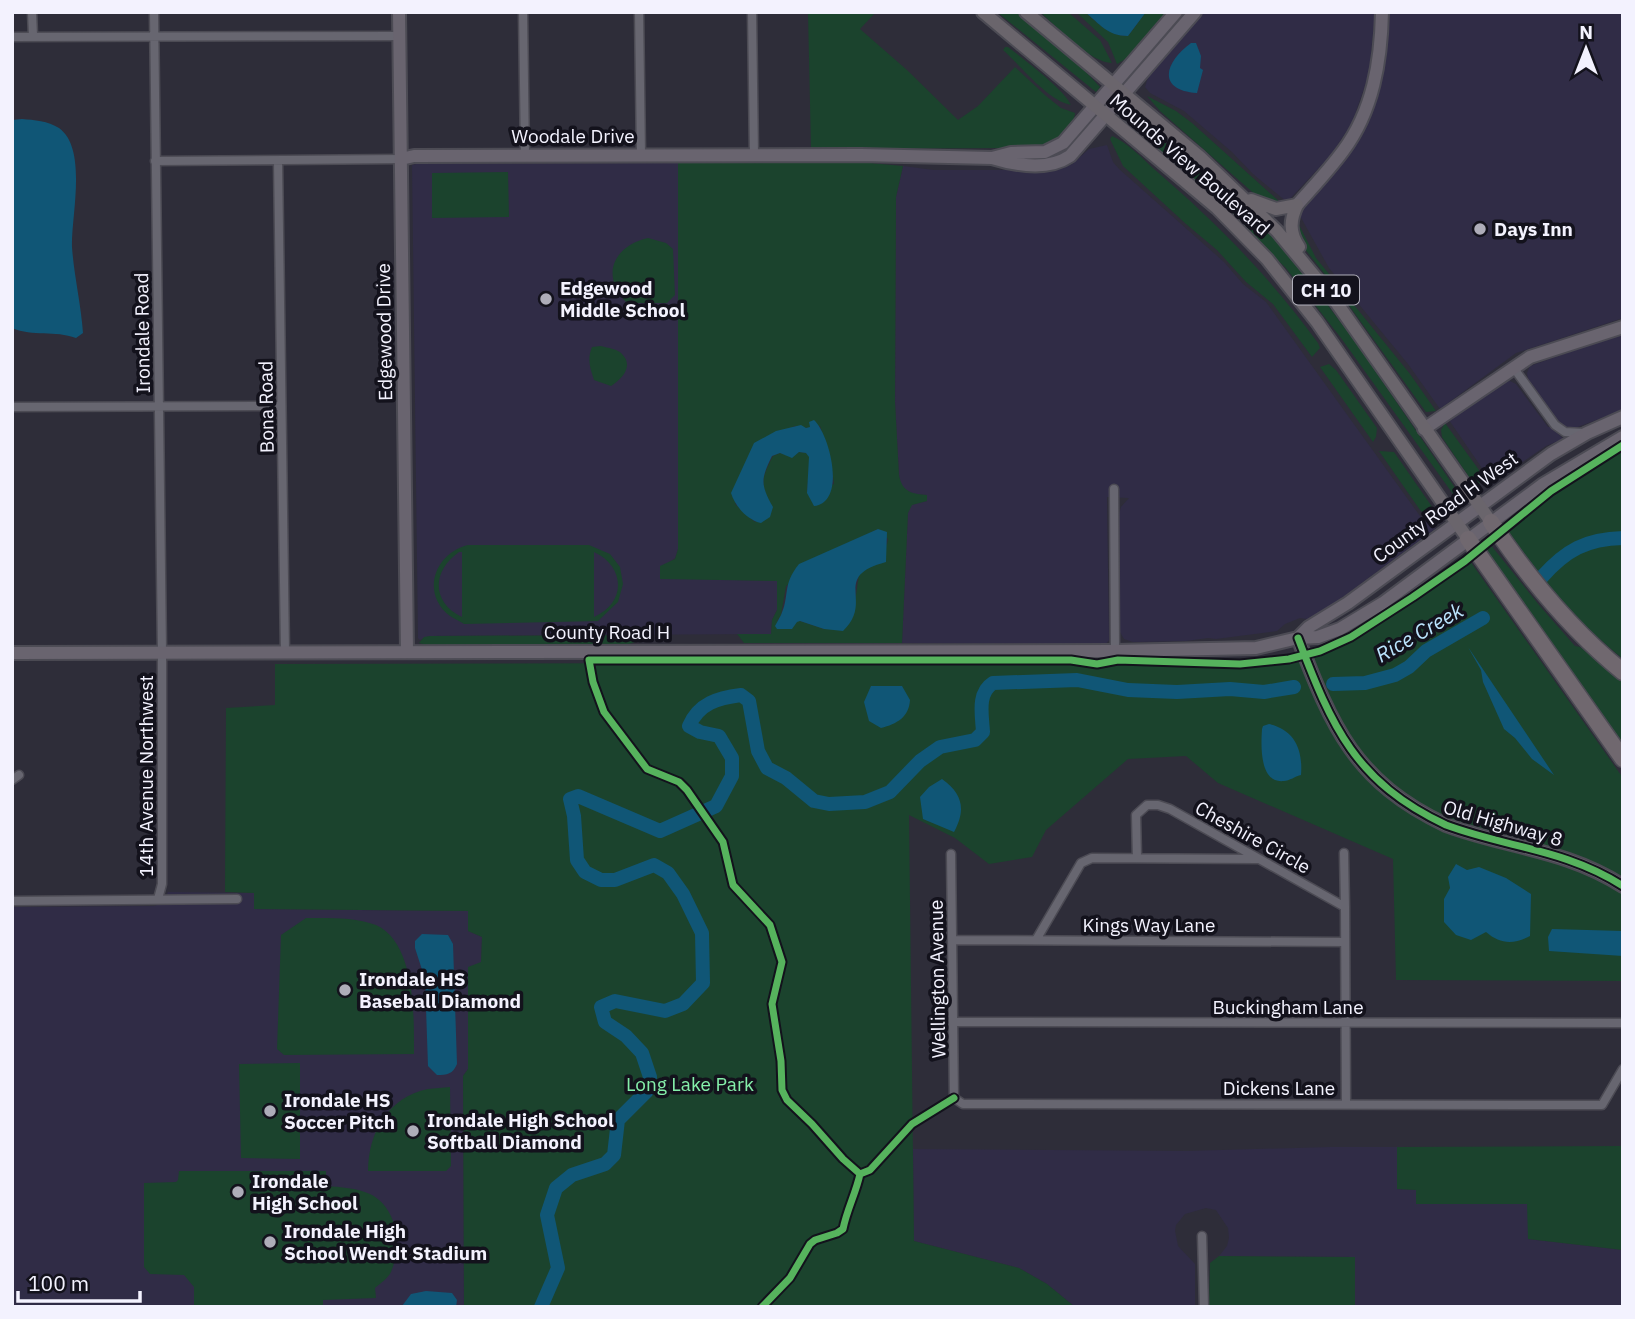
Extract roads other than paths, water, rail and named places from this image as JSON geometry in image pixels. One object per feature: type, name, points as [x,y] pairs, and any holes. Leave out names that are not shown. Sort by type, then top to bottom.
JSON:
[{"type":"highway","points":[[1491,522],[1550,603],[1586,640],[1623,672]]},
{"type":"highway","points":[[1468,539],[1623,759]]},
{"type":"main road","name":"Mounds View Boulevard","points":[[983,12],[1217,208],[1268,259],[1323,331],[1468,539]]},
{"type":"main road","name":"Mounds View Boulevard","points":[[1026,12],[1232,186],[1285,240],[1336,302],[1491,522]]},
{"type":"main road","points":[[1232,186],[1269,208],[1281,209],[1297,205]]},
{"type":"main road","points":[[1297,205],[1291,219],[1293,239],[1336,302]]},
{"type":"street","points":[[32,12],[33,36]]},
{"type":"street","name":"Irondale Road","points":[[153,12],[162,652]]},
{"type":"street","name":"Edgewood Drive","points":[[399,12],[407,651]]},
{"type":"street","points":[[523,12],[525,155]]},
{"type":"street","points":[[639,12],[641,155]]},
{"type":"street","points":[[752,12],[754,155]]},
{"type":"street","name":"Woodale Drive","points":[[992,158],[1011,152],[1045,152],[1057,148],[1176,12]]},
{"type":"street","name":"Woodale Drive","points":[[155,161],[401,159],[414,156],[754,155],[992,158],[1012,164],[1051,164],[1075,151],[1195,12]]},
{"type":"street","points":[[1297,205],[1343,151],[1362,120],[1378,63],[1382,12]]},
{"type":"street","points":[[12,37],[399,36]]},
{"type":"street","name":"Bona Road","points":[[278,160],[285,652]]},
{"type":"street","points":[[1424,429],[1530,357],[1623,327]]},
{"type":"street","points":[[1513,367],[1550,420],[1565,432],[1587,433]]},
{"type":"street","points":[[12,407],[281,406]]},
{"type":"street","name":"County Road H West","points":[[1298,638],[1309,627],[1348,603],[1551,454],[1587,433],[1623,417]]},
{"type":"street","name":"County Road H West","points":[[1202,649],[1268,646],[1298,638],[1318,637],[1354,622],[1559,474],[1623,437]]},
{"type":"street","points":[[1114,489],[1115,651]]},
{"type":"street","name":"Old Highway 8","points":[[1298,638],[1336,729],[1367,770],[1388,790],[1428,817],[1446,825],[1565,857],[1623,886]]},
{"type":"street","name":"County Road H","points":[[12,653],[1202,649]]},
{"type":"street","name":"14th Avenue Northwest","points":[[158,899],[162,884],[162,652]]},
{"type":"street","name":"Cheshire Circle","points":[[1137,858],[1136,815],[1147,805],[1157,804],[1345,907]]},
{"type":"street","points":[[1345,853],[1346,1104]]},
{"type":"street","name":"Wellington Avenue","points":[[951,854],[954,1098],[957,1102]]},
{"type":"street","points":[[1036,940],[1080,863],[1093,858],[1259,859]]},
{"type":"street","points":[[12,901],[237,899]]},
{"type":"street","name":"Kings Way Lane","points":[[953,940],[1345,942]]},
{"type":"street","name":"Buckingham Lane","points":[[954,1022],[1623,1023]]},
{"type":"street","name":"Dickens Lane","points":[[957,1102],[1602,1105],[1623,1069]]},
{"type":"street","points":[[1202,1236],[1204,1307]]},
{"type":"water","points":[[1085,12],[1146,12],[1128,36],[1109,32]]},
{"type":"water","points":[[1191,43],[1196,43],[1201,56],[1200,68],[1203,70],[1197,93],[1175,86],[1170,81],[1169,74],[1175,58]]},
{"type":"water","points":[[12,120],[46,122],[59,128],[68,138],[73,151],[76,184],[72,247],[83,333],[76,338],[12,328]]},
{"type":"water","points":[[814,420],[825,439],[832,467],[833,481],[824,502],[814,506],[807,493],[809,457],[806,453],[799,452],[792,458],[780,453],[772,456],[764,476],[764,487],[773,507],[770,517],[761,523],[746,516],[735,503],[731,493],[754,443],[776,431],[801,425],[810,427],[809,422]]},
{"type":"water","points":[[878,529],[887,532],[886,562],[869,568],[860,575],[856,583],[852,620],[843,631],[824,629],[800,621],[792,629],[777,629],[775,626],[784,608],[788,584],[799,564]]},
{"type":"water","points":[[1468,647],[1554,775],[1532,759],[1504,729],[1483,682],[1481,670]]},
{"type":"water","points":[[871,686],[902,686],[910,700],[901,719],[881,728],[869,721],[864,702]]},
{"type":"water","points":[[1269,724],[1285,731],[1296,742],[1301,775],[1286,781],[1276,780],[1266,770],[1262,753],[1262,729]]},
{"type":"water","points":[[942,779],[954,791],[960,803],[960,817],[954,832],[923,819],[920,797]]},
{"type":"water","points":[[1456,864],[1467,870],[1479,867],[1506,878],[1531,894],[1530,936],[1507,942],[1486,932],[1471,940],[1456,935],[1444,922],[1444,899],[1450,888],[1448,877]]},
{"type":"water","points":[[1552,929],[1623,931],[1623,956],[1549,951],[1548,937]]},
{"type":"water","points":[[422,934],[448,935],[453,944],[457,1064],[452,1072],[444,1075],[437,1075],[428,1066],[425,979],[415,948],[415,941]]},
{"type":"water","points":[[426,1291],[452,1293],[457,1300],[456,1307],[402,1306],[411,1294]]},
{"type":"waterway","name":"Rice Creek","points":[[1542,577],[1568,553],[1578,548],[1598,541],[1623,538]]},
{"type":"waterway","name":"Rice Creek","points":[[1333,684],[1365,683],[1395,675],[1409,667],[1426,651],[1483,618]]},
{"type":"waterway","name":"Rice Creek","points":[[541,1307],[558,1268],[547,1215],[556,1188],[572,1175],[605,1164],[614,1155],[618,1120],[647,1091],[650,1077],[642,1053],[626,1036],[605,1022],[601,1007],[615,1001],[665,1011],[683,1004],[703,983],[702,933],[683,894],[668,873],[654,865],[615,880],[601,880],[585,872],[577,860],[570,799],[578,796],[660,831],[716,806],[732,776],[732,758],[719,736],[700,732],[689,726],[704,707],[733,696],[741,695],[749,701],[758,751],[767,768],[786,778],[814,801],[829,804],[865,802],[890,792],[920,761],[940,747],[975,740],[983,732],[983,698],[993,683],[1077,680],[1128,690],[1177,692],[1230,689],[1264,692],[1294,687]]},
{"type":"place","name":"Days Inn","points":[[1480,229]]},
{"type":"place","name":"Edgewood Middle School","points":[[546,299]]},
{"type":"place","name":"Irondale HS Baseball Diamond","points":[[345,990]]},
{"type":"place","name":"Irondale HS Soccer Pitch","points":[[270,1111]]},
{"type":"place","name":"Irondale High School Softball Diamond","points":[[413,1131]]},
{"type":"place","name":"Irondale High School","points":[[238,1192]]},
{"type":"place","name":"Irondale High School Wendt Stadium","points":[[270,1242]]},
{"type":"park label","name":"Long Lake Park","points":[[690,1084]]}]
